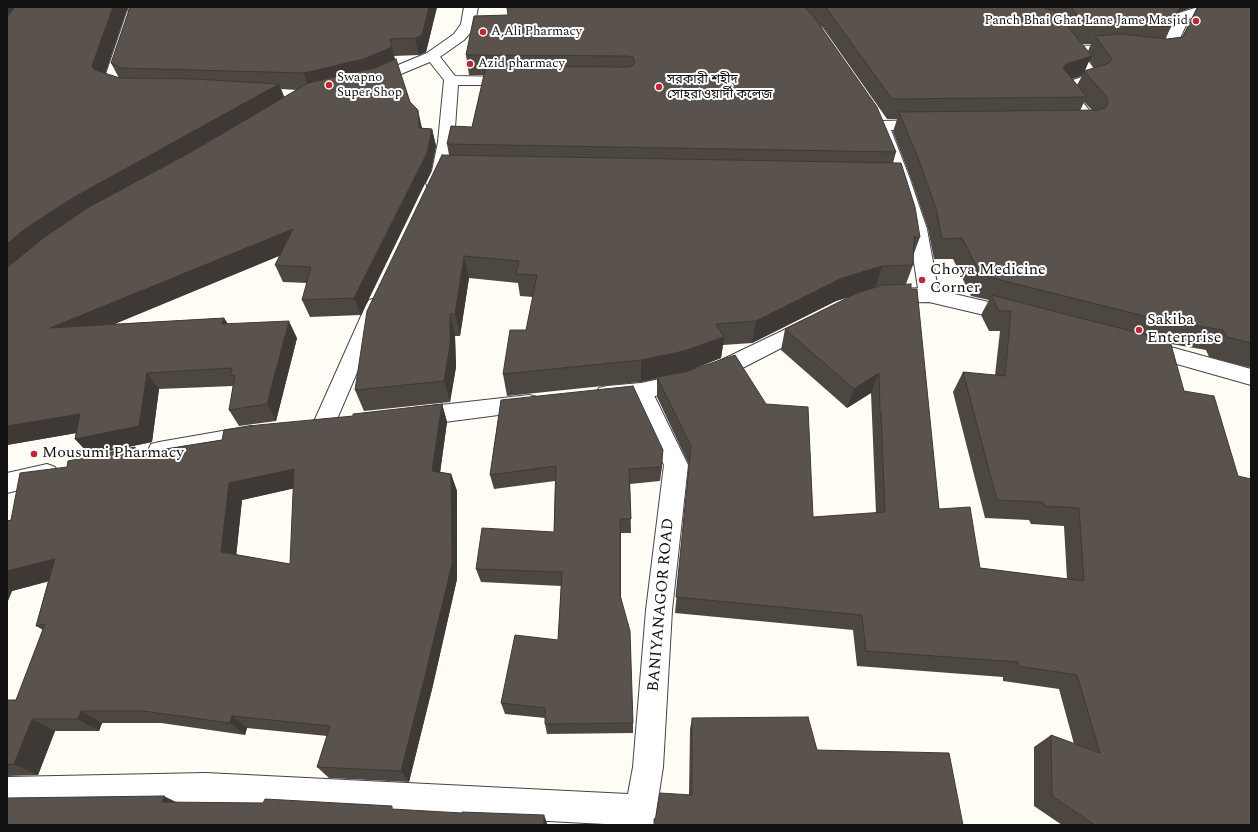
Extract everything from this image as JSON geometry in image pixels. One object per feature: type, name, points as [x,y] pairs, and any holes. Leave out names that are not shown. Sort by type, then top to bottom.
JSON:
[{"type":"street","points":[[138,7],[134,12],[110,83],[129,90],[144,90]]},
{"type":"street","points":[[360,84],[374,80],[432,56],[459,37],[464,31],[468,24],[471,7]]},
{"type":"street","points":[[1074,50],[1110,48],[1167,52],[1176,28],[1184,16],[1218,7]]},
{"type":"street","points":[[1057,124],[1088,124],[1088,118],[1063,88],[1094,78],[1074,50],[1064,39]]},
{"type":"street","points":[[427,199],[448,171],[446,142],[451,80],[432,56]]},
{"type":"street","points":[[451,80],[523,81]]},
{"type":"street","points":[[929,295],[918,229],[894,179],[877,120],[942,125]]},
{"type":"street","points":[[346,424],[316,427],[384,289]]},
{"type":"street","points":[[868,299],[875,297],[929,295],[989,308],[1032,320]]},
{"type":"street","points":[[586,396],[641,391],[682,382],[720,370],[830,313]]},
{"type":"street","points":[[1129,344],[1251,377]]},
{"type":"street","name":"BANIYANAGOR ROAD","points":[[639,817],[648,767],[659,610],[676,465],[641,391]]},
{"type":"street","points":[[398,418],[548,401]]},
{"type":"street","points":[[142,454],[202,442],[268,432]]},
{"type":"street","points":[[7,483],[68,469]]},
{"type":"street","points":[[7,792],[206,788],[639,817]]},
{"type":"building","points":[[15,7],[113,7],[92,66],[95,70],[120,78],[194,79],[279,84],[76,196],[26,228],[7,244],[7,17]]},
{"type":"building","points":[[130,7],[429,7],[422,35],[415,38],[390,39],[392,47],[364,59],[304,73],[122,68],[111,63]]},
{"type":"building","points":[[507,7],[804,7],[814,17],[877,107],[896,152],[447,144],[451,126],[472,127],[486,66],[627,67],[632,66],[635,62],[633,57],[627,56],[466,55],[474,16],[508,15]]},
{"type":"building","points":[[825,7],[1042,7],[1056,12],[1092,56],[1066,64],[1063,68],[1087,97],[892,99]]},
{"type":"building","points":[[1071,7],[1180,7],[1171,27],[1120,23],[1086,25]]},
{"type":"building","points":[[1198,7],[1251,7],[1251,343],[1227,337],[1223,330],[1164,321],[981,275],[962,238],[942,239],[936,208],[899,112],[1098,110],[1105,108],[1108,104],[1107,97],[1084,71],[1109,63],[1112,59],[1095,36],[1120,34],[1167,39],[1183,37]]},
{"type":"building","points":[[396,59],[410,102],[418,110],[419,128],[432,129],[427,153],[354,298],[302,300],[311,267],[275,265],[293,229],[50,328],[224,318],[222,324],[289,321],[267,404],[229,410],[235,375],[230,375],[232,368],[147,373],[139,426],[75,439],[80,414],[7,426],[7,268],[42,239],[89,207],[193,151],[308,83],[375,68]]},
{"type":"building","points":[[442,155],[901,163],[915,207],[920,237],[914,237],[913,265],[882,266],[842,278],[756,321],[716,324],[724,337],[684,351],[641,360],[503,374],[510,330],[526,330],[537,275],[516,274],[519,261],[464,256],[455,314],[450,314],[450,345],[444,381],[355,390],[367,311]]},
{"type":"building","points":[[911,284],[911,289],[917,289],[939,509],[970,507],[980,568],[1084,581],[1079,508],[1045,506],[1043,502],[997,500],[963,372],[1005,376],[1011,311],[999,311],[991,295],[1170,341],[1184,391],[1214,396],[1238,476],[1251,479],[1251,825],[1095,825],[1052,796],[1051,735],[1100,753],[1077,675],[1018,666],[1018,662],[866,651],[862,615],[676,597],[691,446],[657,377],[685,372],[735,355],[766,404],[808,407],[813,517],[885,512],[882,413],[880,412],[879,373],[854,389],[785,329],[857,293],[883,285]]},
{"type":"building","points":[[633,386],[663,450],[661,467],[629,469],[631,519],[620,519],[620,595],[630,631],[633,723],[545,724],[545,708],[501,703],[515,635],[558,640],[562,572],[476,569],[482,528],[554,532],[556,466],[490,475],[501,400]]},
{"type":"building","points":[[442,404],[432,471],[451,474],[452,564],[401,771],[317,767],[330,726],[232,716],[230,723],[143,711],[81,711],[78,719],[32,719],[14,764],[7,765],[7,700],[16,700],[45,624],[36,626],[55,559],[7,571],[7,521],[11,520],[20,473],[67,467],[68,461],[135,447],[134,454],[222,440],[224,430],[258,425],[353,416],[353,414]],"holes":[[[294,469],[290,564],[221,552],[229,483]]]},
{"type":"building","points":[[808,717],[817,750],[949,753],[963,825],[654,825],[660,793],[692,795],[692,718]]},
{"type":"building","points":[[164,796],[162,802],[263,803],[265,799],[392,806],[392,809],[462,813],[544,815],[543,825],[7,825],[7,798]]},
{"type":"place","name":"Panch Bhai Ghat Lane Jame Masjid","points":[[1196,21]]},
{"type":"place","name":"A,Ali Pharmacy","points":[[483,32]]},
{"type":"place","name":"Azid pharmacy","points":[[470,64]]},
{"type":"place","name":"Swapno Super Shop","points":[[329,85]]},
{"type":"place","name":"সরকারী শহীদ সোহরাওয়ার্দী কলেজ","points":[[659,87]]},
{"type":"place","name":"Choya Medicine Corner","points":[[922,280]]},
{"type":"place","name":"Sakiba Enterprise","points":[[1139,330]]},
{"type":"place","name":"Mousumi Pharmacy","points":[[34,454]]}]
